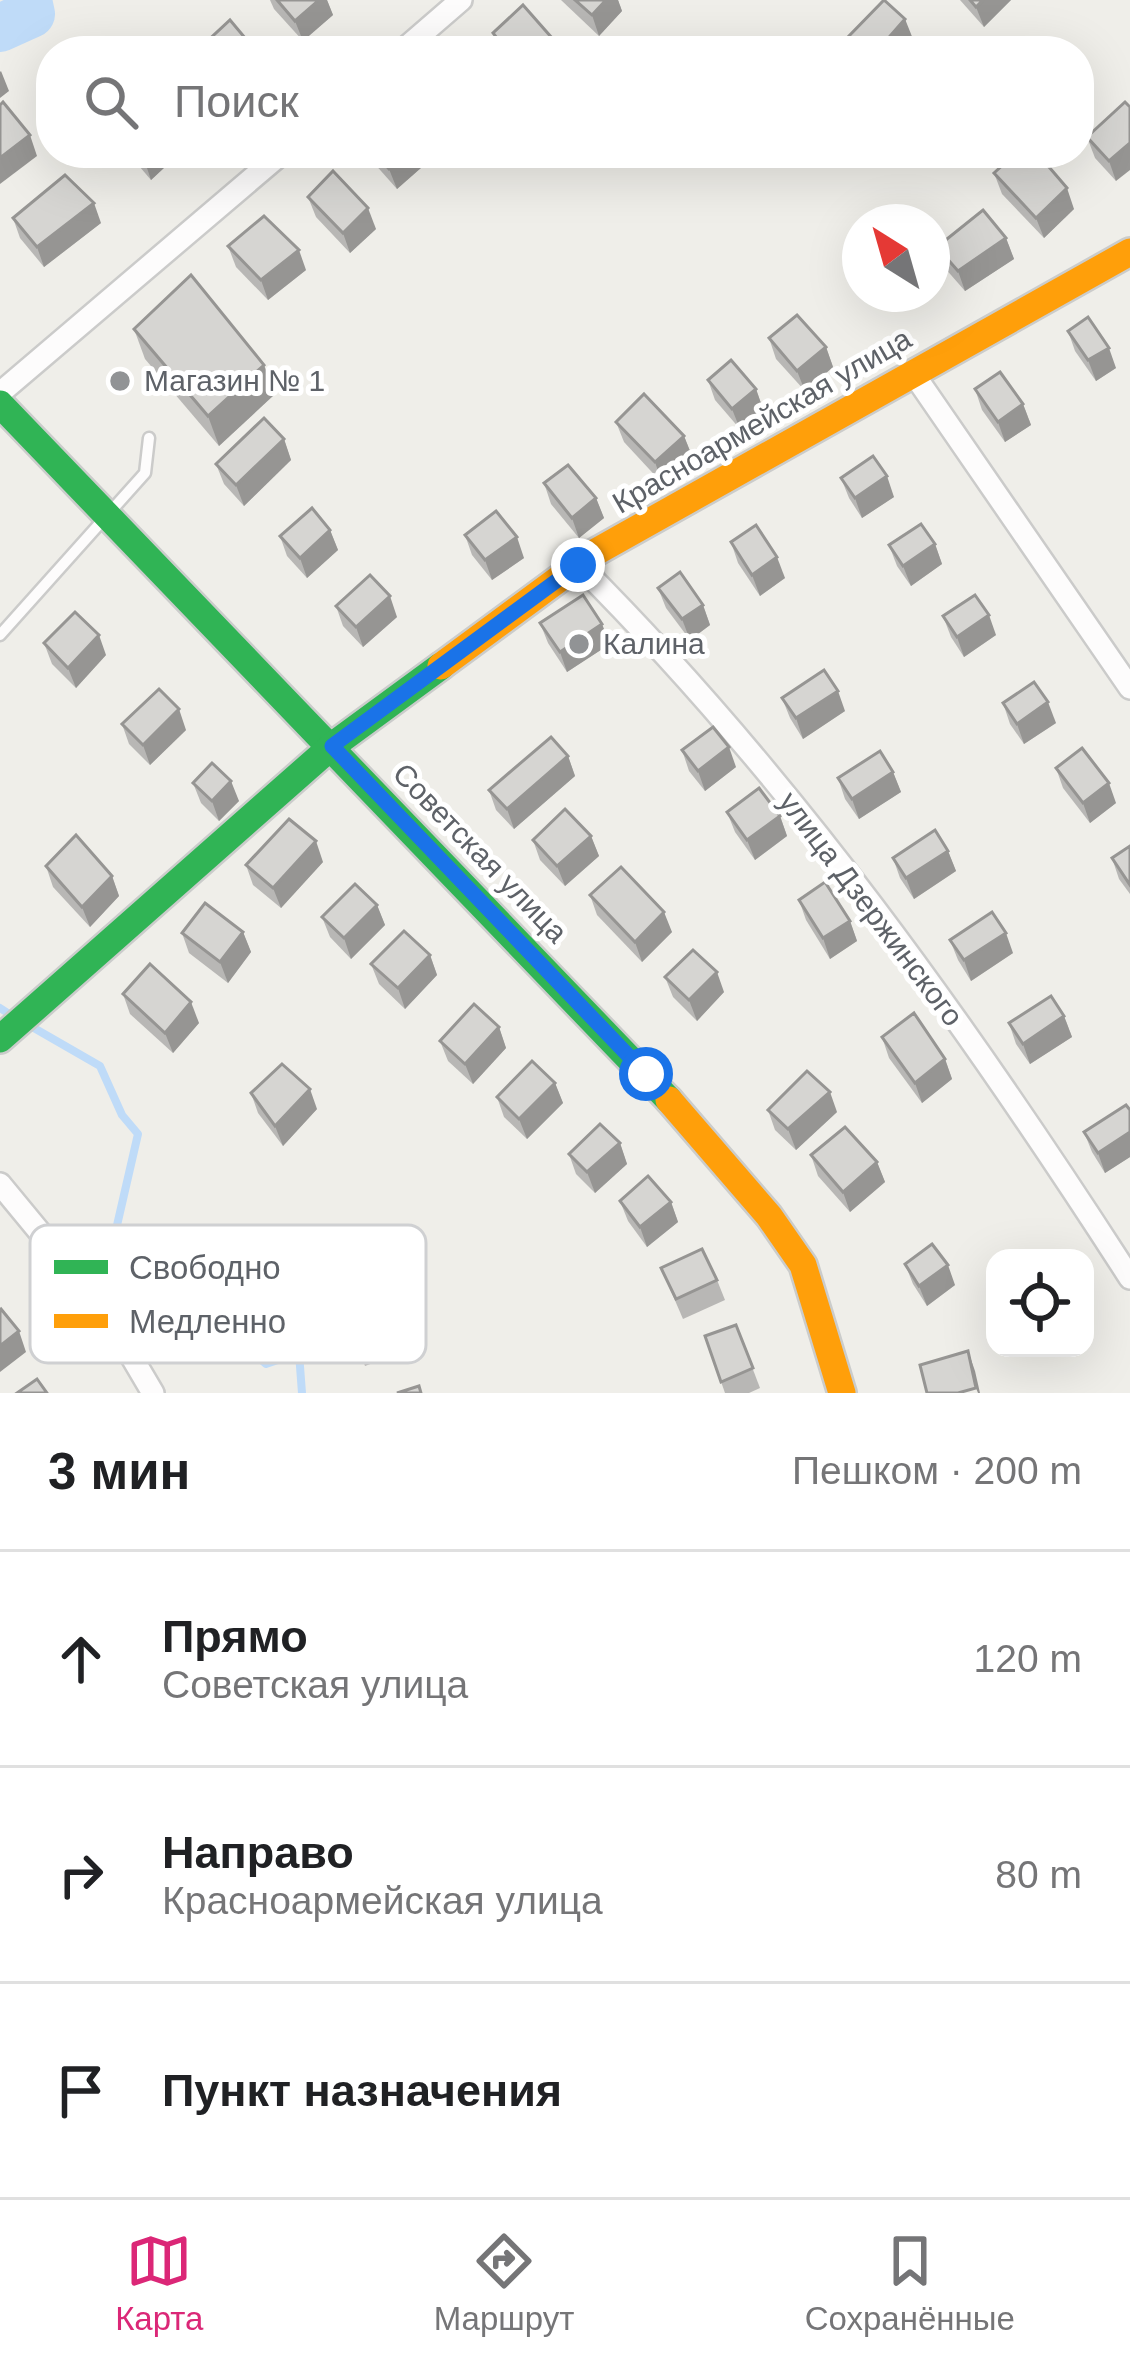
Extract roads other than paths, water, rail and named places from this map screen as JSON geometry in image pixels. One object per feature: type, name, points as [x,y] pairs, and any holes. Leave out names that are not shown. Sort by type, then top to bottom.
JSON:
[{"type":"street","points":[[419,36],[461,0]]},
{"type":"street","points":[[0,393],[264,168]]},
{"type":"street","name":"Красноармейская улица","points":[[3,1036],[332,746],[578,565],[1130,252]]},
{"type":"street","points":[[913,373],[1130,688]]},
{"type":"street","name":"Советская улица","points":[[0,404],[646,1074],[769,1216],[802,1265],[842,1393]]},
{"type":"street","name":"улица Дзержинского","points":[[578,565],[666,653],[741,739],[900,942],[1024,1113],[1130,1278]]},
{"type":"street","points":[[0,1184],[34,1225]]},
{"type":"street","points":[[135,1363],[153,1393]]},
{"type":"lane","points":[[0,635],[145,473],[149,438]]},
{"type":"waterway","points":[[0,28],[31,14],[28,0]]},
{"type":"waterway","points":[[0,1008],[14,1017]]},
{"type":"waterway","points":[[27,1024],[100,1066],[122,1115],[138,1134],[117,1225]]},
{"type":"waterway","points":[[265,1363],[269,1363]]},
{"type":"waterway","points":[[300,1363],[302,1393]]},
{"type":"place","name":"Магазин № 1","points":[[120,381]]},
{"type":"place","name":"Калина","points":[[579,644]]}]
